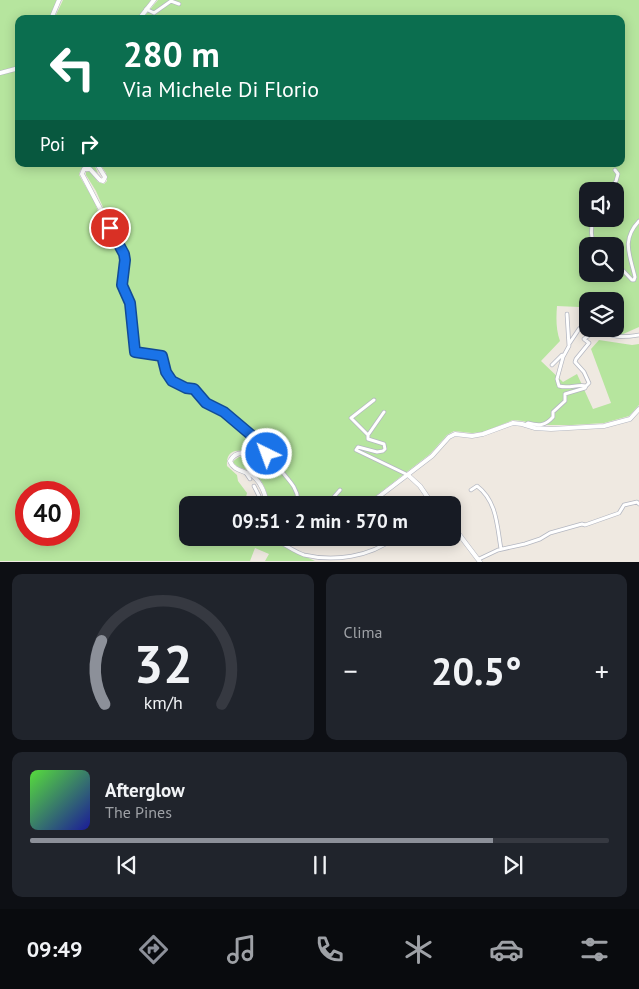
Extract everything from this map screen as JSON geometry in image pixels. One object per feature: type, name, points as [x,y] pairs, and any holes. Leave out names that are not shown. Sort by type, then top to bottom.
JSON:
[{"type":"street","points":[[53,15],[59,0]]},
{"type":"street","points":[[142,15],[154,0]]},
{"type":"street","points":[[146,9],[154,13],[171,1],[179,4]]},
{"type":"street","points":[[0,73],[15,69]]},
{"type":"street","points":[[99,167],[105,177],[103,181],[90,169],[84,169],[82,174],[124,254],[122,285],[130,303],[134,349],[137,352],[162,356],[166,372],[172,381],[186,388],[194,389],[206,403],[224,412],[250,434],[267,454],[276,461],[295,488],[298,500],[301,502],[329,500],[340,490]]},
{"type":"street","points":[[615,170],[618,174],[615,182]]},
{"type":"street","points":[[624,272],[634,280],[635,277],[627,242],[629,233],[639,221]]},
{"type":"street","points":[[567,314],[569,344]]},
{"type":"street","points":[[579,329],[563,357],[557,379],[559,386],[586,386]]},
{"type":"street","points":[[525,425],[528,423],[536,425],[546,424],[553,418],[553,412],[564,401],[566,394],[585,388],[589,382],[575,362],[589,343],[584,339],[596,330],[615,337],[624,338],[639,335]]},
{"type":"street","points":[[552,366],[562,355],[563,357]]},
{"type":"street","points":[[374,400],[351,418],[368,435],[368,439],[385,445],[384,450],[377,452],[358,447],[356,450],[408,475],[420,486],[427,496]]},
{"type":"street","points":[[380,496],[435,453],[449,437],[455,434],[472,436],[484,434],[513,423],[550,429],[604,426],[630,419],[639,409]]},
{"type":"street","points":[[368,435],[384,412]]},
{"type":"street","points":[[264,496],[259,483],[251,474],[232,466],[230,462],[232,457],[244,453],[265,457],[267,454]]},
{"type":"street","points":[[246,473],[250,479]]},
{"type":"street","points":[[254,486],[259,496]]},
{"type":"street","points":[[471,490],[478,486],[492,503],[502,549]]},
{"type":"street","points":[[461,535],[478,561],[502,549],[525,544],[550,533],[582,524],[585,525],[619,513],[624,505],[638,502]]},
{"type":"street","points":[[286,546],[294,551],[321,560],[362,556],[382,546]]},
{"type":"green space","points":[[0,0],[57,0],[51,15],[15,15],[15,67],[0,71]]},
{"type":"green space","points":[[63,0],[151,0],[141,15],[56,15]]},
{"type":"green space","points":[[158,0],[639,0],[639,327],[624,334],[624,292],[579,292],[579,307],[557,306],[557,324],[560,341],[541,361],[563,382],[577,374],[593,409],[611,403],[591,349],[599,340],[632,345],[639,344],[639,405],[629,416],[604,423],[535,425],[513,420],[483,432],[454,431],[447,435],[430,454],[376,496],[267,496],[258,477],[250,471],[238,467],[233,462],[241,456],[267,459],[270,454],[267,448],[225,410],[207,401],[195,387],[187,386],[174,379],[169,371],[166,357],[163,354],[137,348],[134,310],[125,285],[127,253],[118,233],[109,221],[86,172],[90,171],[98,182],[104,184],[107,181],[106,173],[102,167],[625,167],[625,15],[145,15]]},
{"type":"green space","points":[[15,71],[15,167],[84,167],[79,175],[122,256],[120,283],[129,311],[134,354],[160,360],[165,374],[172,383],[193,392],[209,408],[221,413],[264,453],[235,451],[228,458],[227,466],[237,475],[238,481],[247,493],[246,496],[179,496],[179,546],[283,546],[315,561],[265,561],[269,554],[255,548],[250,561],[0,561],[0,75]]},
{"type":"green space","points":[[89,167],[95,167],[98,173]]},
{"type":"route","points":[[110,228],[124,254],[122,285],[130,303],[135,352],[162,356],[166,372],[172,381],[186,388],[194,389],[206,403],[222,410],[250,434],[267,454]]}]
